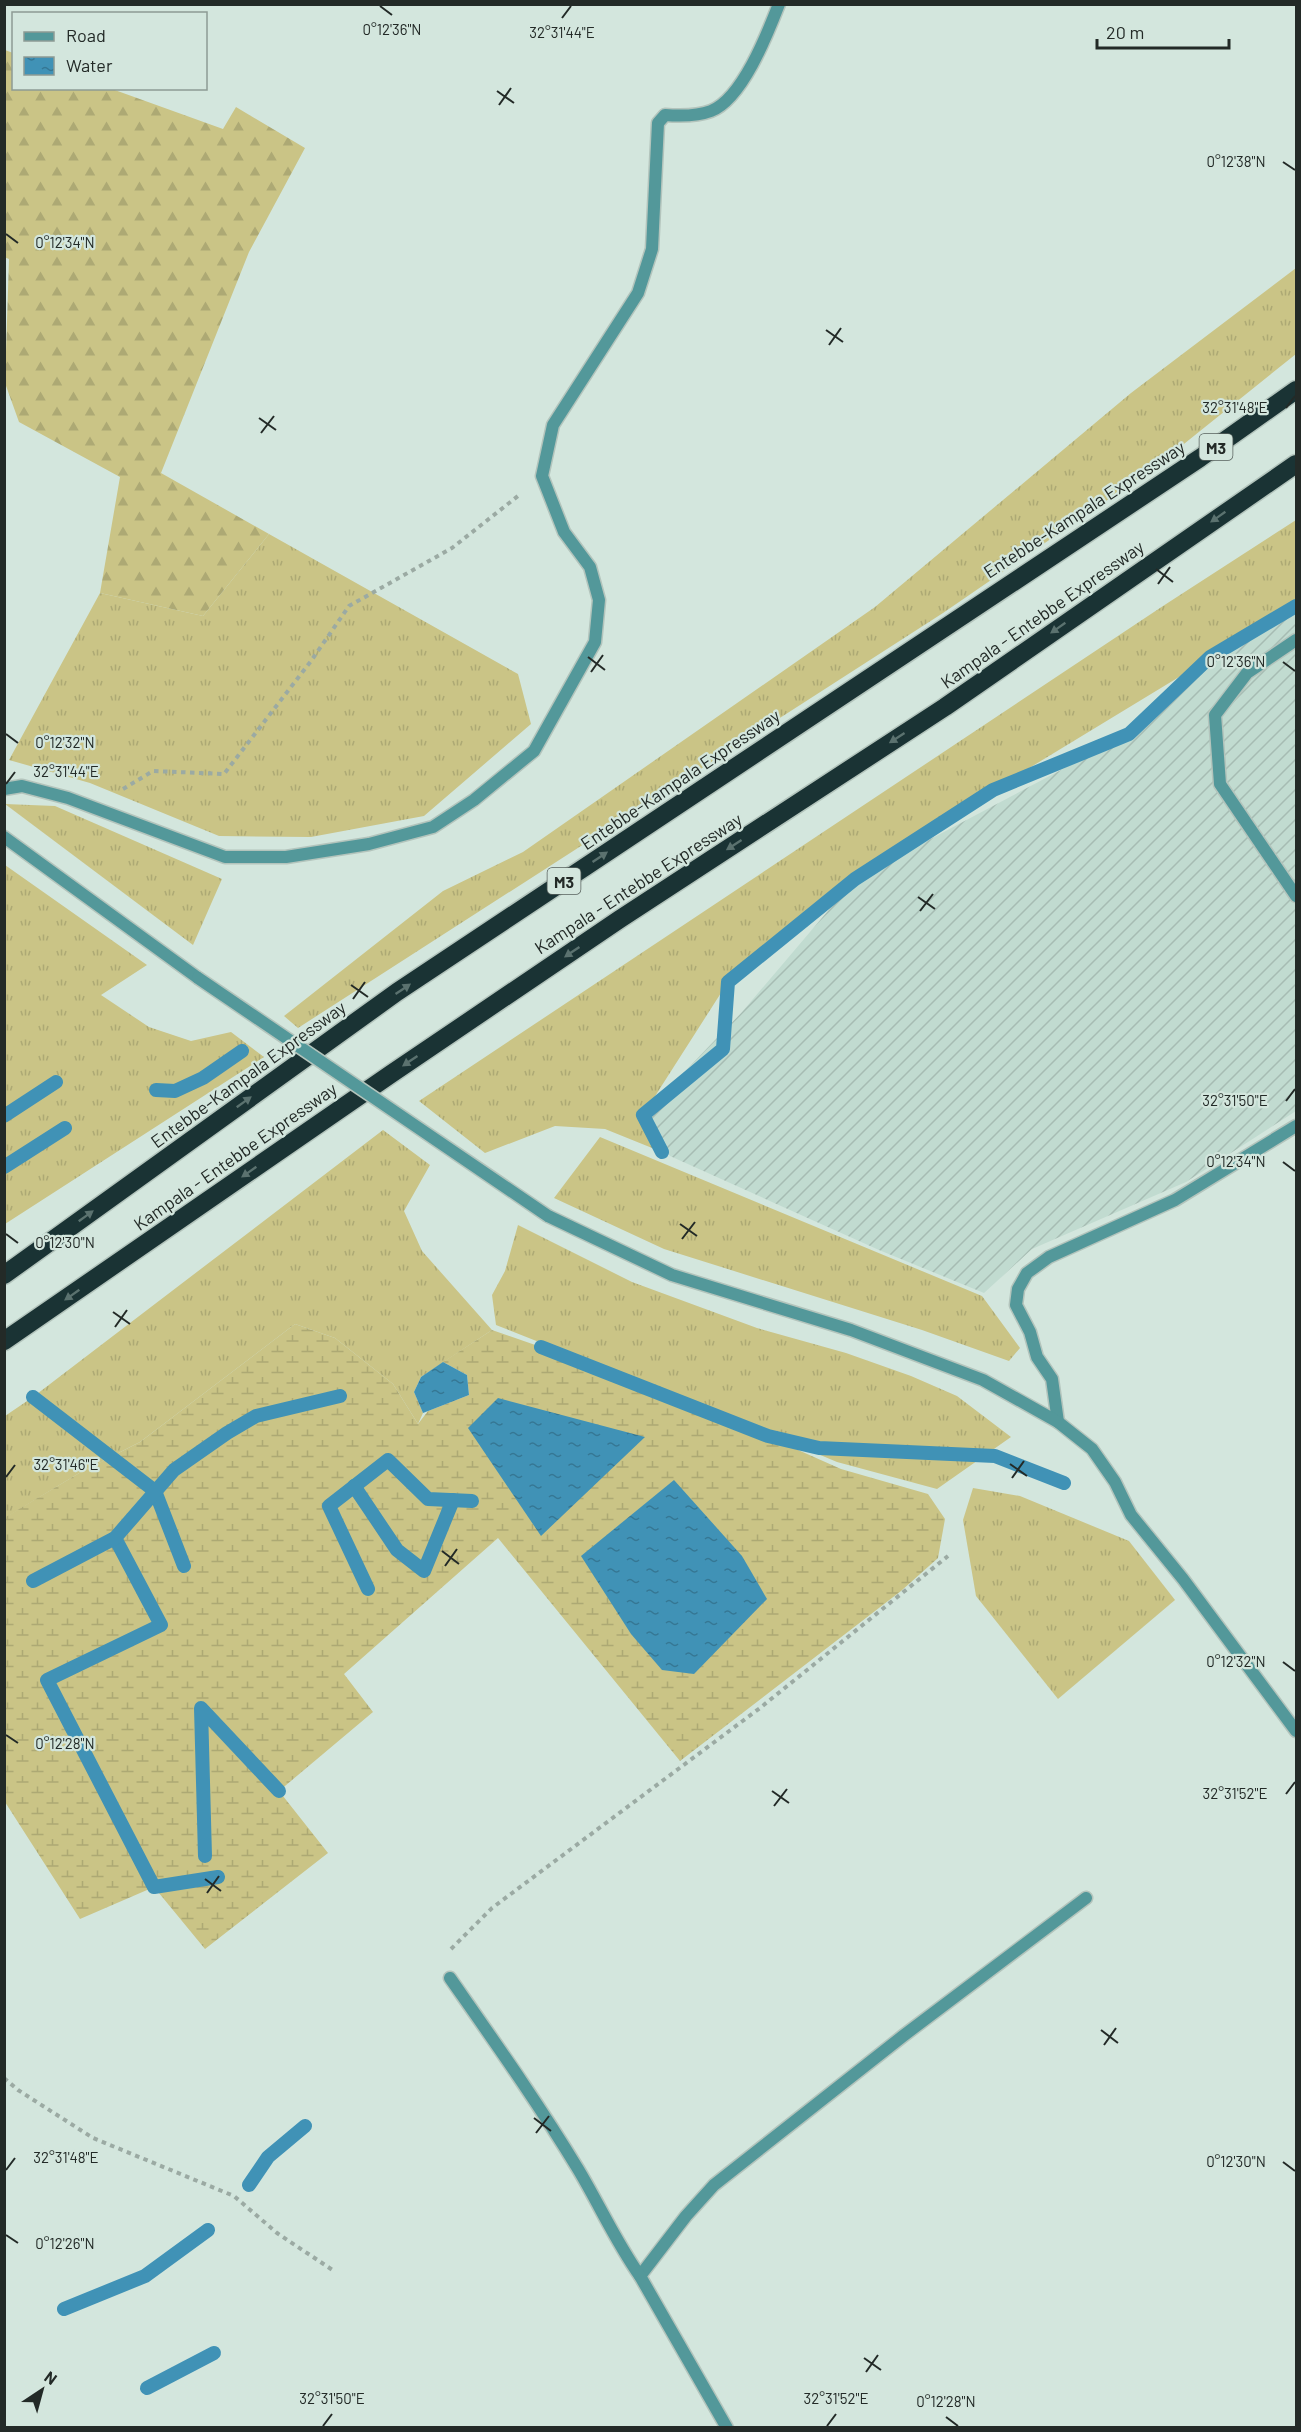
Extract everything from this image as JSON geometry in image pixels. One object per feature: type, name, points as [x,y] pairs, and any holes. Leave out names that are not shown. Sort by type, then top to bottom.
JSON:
[{"type":"highway","name":"Entebbe-Kampala Expressway","points":[[4,1275],[397,992],[1132,501],[1200,458],[1296,390]]},
{"type":"highway","name":"Kampala - Entebbe Expressway","points":[[4,1341],[620,919],[945,707],[1296,464]]},
{"type":"street","points":[[4,789],[22,786],[68,798],[225,856],[286,856],[369,844],[434,827],[474,800],[534,751],[595,642],[599,600],[590,567],[564,532],[542,476],[553,425],[638,293],[648,268],[652,249],[658,123],[665,116],[709,112],[730,99],[763,47],[779,4]]},
{"type":"street","points":[[1296,640],[1247,673],[1215,715],[1220,784],[1296,896]]},
{"type":"street","points":[[4,837],[198,978],[548,1216],[672,1275],[852,1330],[984,1380],[1058,1422],[1092,1449],[1115,1482],[1131,1515],[1183,1579],[1296,1731]]},
{"type":"street","points":[[1058,1422],[1052,1379],[1037,1357],[1030,1332],[1016,1305],[1018,1290],[1028,1273],[1049,1257],[1175,1200],[1296,1126]]},
{"type":"street","points":[[640,2276],[686,2216],[714,2185],[903,2036],[1086,1898]]},
{"type":"street","points":[[450,1978],[535,2098],[727,2427]]},
{"type":"path","points":[[92,807],[153,771],[224,774],[311,661],[349,606],[452,549],[542,476]]},
{"type":"path","points":[[450,1978],[451,1948],[492,1908],[760,1708],[948,1556]]},
{"type":"path","points":[[4,2078],[18,2090],[93,2138],[234,2196],[277,2233],[334,2271]]},
{"type":"shaded area","points":[[1296,614],[1296,1111],[1186,1182],[1032,1249],[984,1293],[879,1250],[670,1156],[643,1115],[742,1012],[855,879],[1129,734],[1210,657]]},
{"type":"green space","points":[[5,50],[12,53],[12,90],[115,90],[223,129],[236,107],[305,148],[249,252],[161,473],[269,534],[203,616],[100,593],[120,477],[19,422],[5,383],[9,259],[4,257]]},
{"type":"green space","points":[[1296,268],[1296,354],[1154,468],[943,613],[298,1028],[284,1016],[443,891],[523,852],[875,607],[1131,393]]},
{"type":"green space","points":[[1296,520],[1296,606],[993,790],[855,879],[728,982],[643,1115],[662,1152],[605,1129],[555,1126],[485,1153],[419,1101],[1163,606]]},
{"type":"green space","points":[[269,534],[518,674],[531,724],[424,816],[311,837],[219,836],[90,783],[9,760],[100,593],[203,616]]},
{"type":"green space","points":[[5,804],[55,806],[222,879],[193,945]]},
{"type":"green space","points":[[5,865],[147,965],[101,995],[149,1027],[191,1041],[231,1032],[264,1057],[5,1224]]},
{"type":"green space","points":[[383,1130],[430,1165],[404,1211],[422,1251],[492,1330],[421,1377],[414,1392],[423,1413],[418,1424],[393,1384],[335,1338],[295,1324],[140,1442],[81,1472],[5,1518],[5,1416]]},
{"type":"green space","points":[[600,1137],[982,1296],[1020,1348],[1009,1361],[922,1330],[664,1249],[554,1198]]},
{"type":"green space","points":[[518,1225],[632,1282],[757,1328],[846,1353],[911,1376],[957,1396],[1011,1437],[937,1489],[837,1462],[496,1325],[492,1295],[505,1271]]},
{"type":"green space","points":[[295,1324],[335,1338],[393,1384],[418,1424],[428,1411],[469,1395],[467,1375],[443,1362],[492,1330],[541,1347],[746,1427],[841,1469],[928,1494],[945,1519],[938,1558],[901,1591],[680,1761],[498,1538],[344,1674],[373,1712],[279,1791],[328,1853],[205,1949],[154,1887],[80,1919],[5,1802],[4,1518],[81,1472],[140,1442]]},
{"type":"green space","points":[[973,1488],[1020,1496],[1129,1541],[1175,1600],[1058,1699],[976,1596],[963,1520]]},
{"type":"water","points":[[443,1362],[467,1375],[469,1395],[423,1413],[414,1392],[421,1377]]},
{"type":"water","points":[[498,1398],[645,1437],[541,1536],[468,1428]]},
{"type":"water","points":[[674,1480],[742,1556],[767,1599],[694,1674],[662,1670],[631,1634],[581,1556]]},
{"type":"waterway","points":[[662,1152],[643,1115],[723,1049],[728,982],[855,879],[993,790],[1129,734],[1210,657],[1296,606]]},
{"type":"waterway","points":[[156,1090],[175,1091],[203,1078],[242,1051]]},
{"type":"waterway","points":[[4,1116],[56,1082]]},
{"type":"waterway","points":[[4,1167],[65,1128]]},
{"type":"waterway","points":[[541,1347],[768,1436],[819,1448],[995,1456],[1064,1483]]},
{"type":"waterway","points":[[33,1581],[115,1538],[174,1470],[227,1433],[256,1416],[340,1396]]},
{"type":"waterway","points":[[33,1397],[155,1491],[184,1566]]},
{"type":"waterway","points":[[368,1589],[329,1506],[388,1460],[428,1499],[472,1501]]},
{"type":"waterway","points":[[354,1486],[397,1550],[424,1571],[453,1500]]},
{"type":"waterway","points":[[115,1538],[161,1625],[47,1680],[154,1887],[218,1877]]},
{"type":"waterway","points":[[205,1856],[201,1708],[279,1791]]},
{"type":"waterway","points":[[249,2185],[268,2157],[305,2126]]},
{"type":"waterway","points":[[64,2309],[145,2276],[208,2230]]},
{"type":"waterway","points":[[147,2388],[214,2353]]}]
